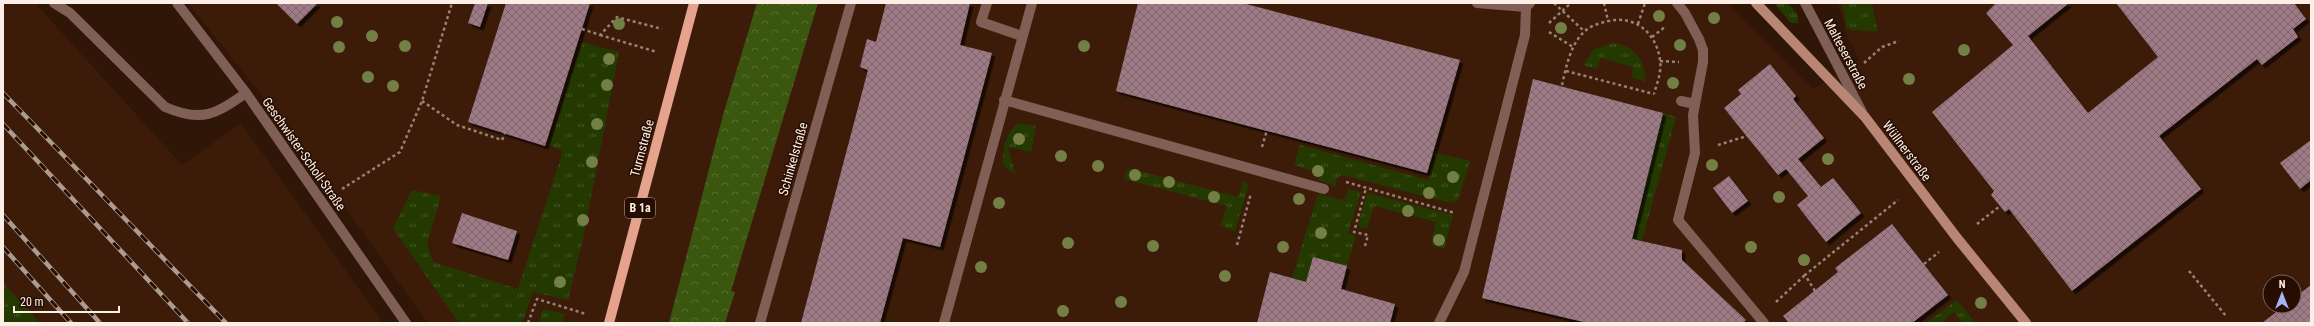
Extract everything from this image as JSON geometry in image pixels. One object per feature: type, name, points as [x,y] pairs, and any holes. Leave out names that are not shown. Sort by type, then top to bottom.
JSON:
[{"type":"main road","name":"Turmstraße","points":[[609,323],[694,3]]},
{"type":"street","points":[[54,3],[70,13],[166,107],[171,110],[182,114],[201,117],[220,111],[246,93]]},
{"type":"street","name":"Geschwister-Scholl-Straße","points":[[177,3],[246,93],[406,323]]},
{"type":"street","name":"Schinkelstraße","points":[[760,323],[851,3]]},
{"type":"street","points":[[987,3],[981,22],[1022,36]]},
{"type":"street","points":[[944,323],[1004,100],[1032,3]]},
{"type":"street","points":[[1439,323],[1464,272],[1525,35],[1528,5],[1477,3]]},
{"type":"street","points":[[1677,3],[1685,13],[1703,50],[1704,62],[1693,115],[1695,153],[1678,220],[1764,323]]},
{"type":"street","name":"Wüllnerstraße","points":[[1756,3],[1865,117],[2026,323]]},
{"type":"street","name":"Malteserstraße","points":[[1805,3],[1865,117]]},
{"type":"street","points":[[1004,100],[1324,188]]},
{"type":"street","points":[[1681,100],[1695,104]]},
{"type":"path","points":[[323,204],[347,186],[400,152],[422,100],[452,3]]},
{"type":"path","points":[[1554,3],[1584,31]]},
{"type":"path","points":[[1571,3],[1545,28],[1573,47]]},
{"type":"path","points":[[1604,3],[1608,21]]},
{"type":"path","points":[[1638,24],[1645,3]]},
{"type":"path","points":[[600,35],[617,17],[685,36]]},
{"type":"path","points":[[1562,85],[1566,71],[1573,47],[1584,31],[1608,21],[1622,20],[1638,24],[1652,37],[1660,61],[1654,94],[1566,71]]},
{"type":"path","points":[[582,29],[680,59]]},
{"type":"path","points":[[1652,37],[1660,31]]},
{"type":"path","points":[[1861,66],[1882,48],[1899,40]]},
{"type":"path","points":[[1660,61],[1673,62]]},
{"type":"path","points":[[422,100],[457,125],[502,140],[505,133]]},
{"type":"path","points":[[1695,153],[1747,136]]},
{"type":"path","points":[[1787,292],[1916,184]]},
{"type":"path","points":[[1365,246],[1368,235],[1354,232],[1366,188],[1478,219]]},
{"type":"path","points":[[1975,225],[2000,206]]},
{"type":"path","points":[[2189,271],[2226,316]]},
{"type":"path","points":[[1806,275],[1815,291]]},
{"type":"path","points":[[528,323],[537,299],[561,306]]},
{"type":"shaded area","points":[[3,3],[35,3],[182,165],[241,123],[383,323],[3,323]]},
{"type":"shaded area","points":[[188,3],[1727,3],[1813,89],[1859,60],[1847,35],[1838,3],[2311,3],[2311,323],[428,323],[287,127]]},
{"type":"green space","points":[[757,3],[818,3],[731,291],[735,292],[725,323],[669,323],[723,115]]},
{"type":"green space","points":[[1774,3],[1788,3],[1798,15],[1798,23],[1791,23]]},
{"type":"green space","points":[[1842,3],[1872,3],[1878,32],[1847,29]]},
{"type":"green space","points":[[582,42],[619,52],[583,239],[568,300],[533,292],[522,323],[459,323],[393,228],[412,190],[441,196],[427,244],[433,262],[518,289],[563,151],[549,145]]},
{"type":"green space","points":[[1614,43],[1628,48],[1638,56],[1644,67],[1645,82],[1632,77],[1633,67],[1601,58],[1597,69],[1583,65],[1594,49]]},
{"type":"green space","points":[[1663,113],[1676,117],[1642,241],[1632,239]]},
{"type":"green space","points":[[1020,123],[1036,126],[1031,152],[1008,147],[1015,173],[1008,170],[1003,164],[1004,153],[1008,135],[1015,126]]},
{"type":"green space","points":[[1300,145],[1428,180],[1436,153],[1470,161],[1458,200],[1451,203],[1342,175],[1338,177],[1335,186],[1318,180],[1320,173],[1294,165]]},
{"type":"green space","points":[[1128,168],[1238,197],[1243,181],[1249,184],[1235,231],[1220,226],[1227,206],[1124,179]]},
{"type":"green space","points":[[1348,189],[1361,192],[1348,233],[1356,236],[1347,266],[1313,257],[1306,282],[1292,278],[1318,194],[1342,200],[1346,197]]},
{"type":"green space","points":[[1367,193],[1453,215],[1444,249],[1431,245],[1436,222],[1374,206],[1367,229],[1358,226]]},
{"type":"green space","points":[[3,283],[40,323],[3,323]]},
{"type":"green space","points":[[1957,300],[1976,323],[1963,323],[1954,312],[1940,323],[1926,323]]},
{"type":"green space","points":[[543,309],[565,314],[562,323],[539,323]]},
{"type":"building","points":[[276,3],[318,3],[297,24]]},
{"type":"building","points":[[475,3],[488,3],[480,27],[468,23]]},
{"type":"building","points":[[506,3],[590,3],[545,146],[468,122]]},
{"type":"building","points":[[886,3],[970,3],[960,45],[992,53],[940,247],[903,238],[880,323],[801,323],[868,70],[860,67],[867,39],[876,42]]},
{"type":"building","points":[[1138,3],[1242,3],[1460,60],[1427,173],[1116,91]]},
{"type":"building","points":[[1996,3],[2069,3],[2028,36],[2088,113],[2158,57],[2116,3],[2294,3],[2306,19],[2293,29],[2298,37],[2262,65],[2257,59],[2159,136],[2201,189],[2072,291],[2009,209],[2005,212],[1991,195],[1994,191],[1932,112],[2013,45],[1986,13]]},
{"type":"building","points":[[1770,64],[1796,96],[1793,99],[1824,138],[1798,159],[1821,187],[1833,178],[1861,213],[1826,242],[1797,205],[1808,196],[1786,169],[1778,175],[1724,108],[1741,94],[1738,90]]},
{"type":"building","points":[[1533,79],[1663,113],[1632,239],[1682,250],[1682,260],[1746,320],[1743,323],[1588,323],[1482,298]]},
{"type":"building","points":[[2311,140],[2311,180],[2300,189],[2280,163]]},
{"type":"building","points":[[1729,176],[1748,201],[1732,213],[1713,188]]},
{"type":"building","points":[[462,213],[517,231],[508,260],[452,243]]},
{"type":"building","points":[[1892,224],[1948,295],[1912,323],[1789,323],[1783,316],[1838,272],[1835,268]]},
{"type":"building","points":[[1313,257],[1347,266],[1341,289],[1395,304],[1390,323],[1257,323],[1270,272],[1306,282]]},
{"type":"building","points":[[2311,285],[2311,323],[2262,323],[2274,314],[2302,314],[2302,292]]},
{"type":"railway","points":[[3,93],[226,323]]},
{"type":"railway","points":[[3,124],[188,323]]},
{"type":"railway","points":[[3,215],[100,323]]},
{"type":"railway","points":[[3,247],[71,323]]}]
